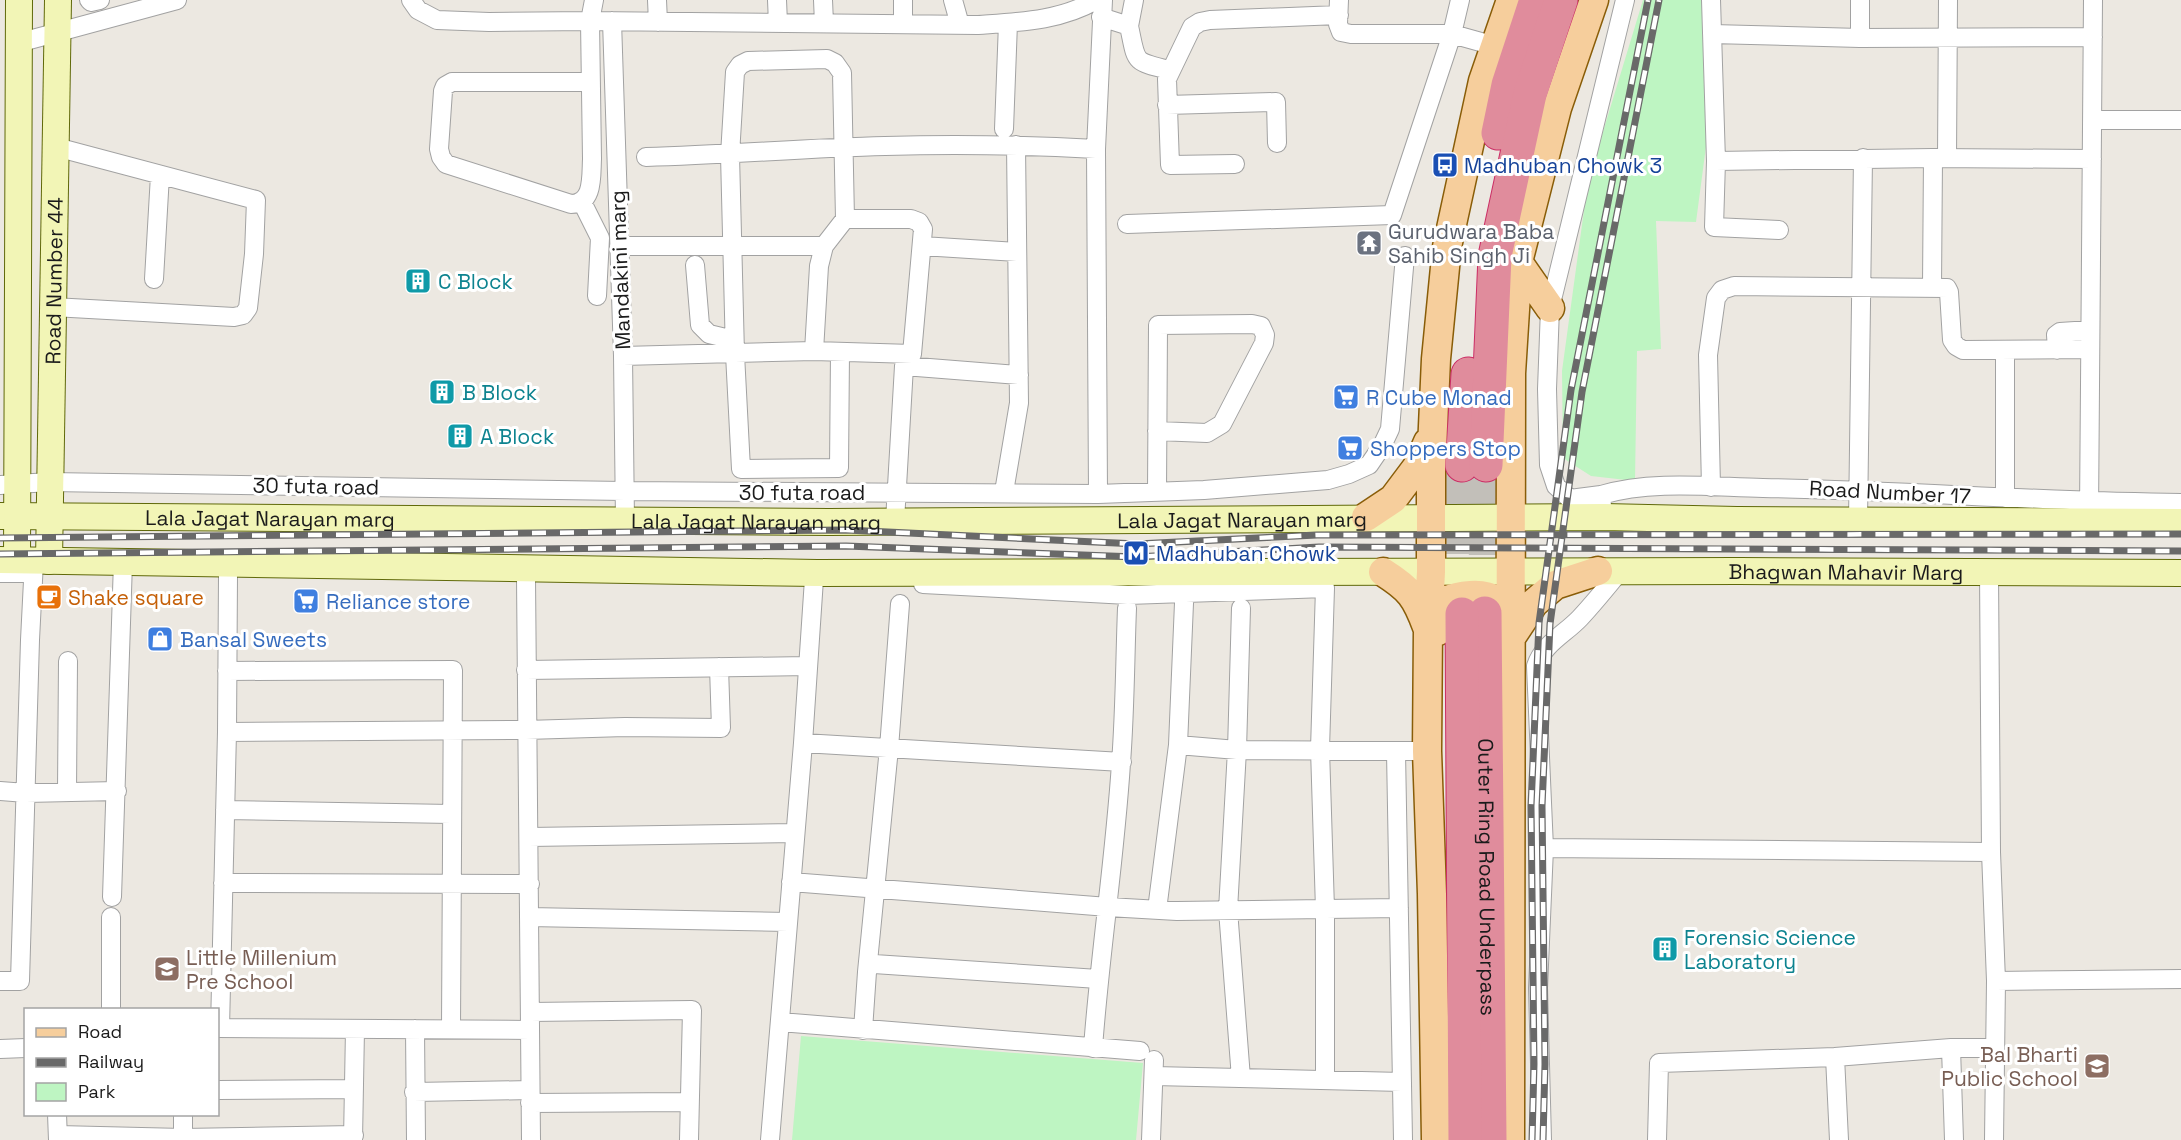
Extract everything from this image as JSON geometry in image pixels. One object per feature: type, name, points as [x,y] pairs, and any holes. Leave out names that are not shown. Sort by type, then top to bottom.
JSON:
[{"type":"highway","points":[[1536,0],[1508,85],[1475,251],[1474,465],[1495,256],[1530,94],[1561,0]]},
{"type":"highway","name":"Outer Ring Road Underpass","points":[[1465,1140],[1474,613],[1490,1140]]},
{"type":"main road","name":"Road Number 44","points":[[19,0],[9,516],[22,565]]},
{"type":"main road","name":"Road Number 44","points":[[22,565],[49,516],[58,0]]},
{"type":"main road","points":[[1436,1140],[1427,751],[1428,628],[1436,359],[1447,248],[1483,81],[1510,0]]},
{"type":"main road","points":[[1510,1140],[1511,373],[1518,262],[1557,108],[1594,0]]},
{"type":"main road","points":[[1518,262],[1550,308]]},
{"type":"main road","points":[[1366,517],[1393,499],[1417,467],[1433,432]]},
{"type":"main road","points":[[1511,518],[1602,506],[1858,521],[2089,512],[2181,522]]},
{"type":"main road","name":"Lala Jagat Narayan marg","points":[[9,516],[895,521],[1511,518]]},
{"type":"main road","points":[[22,565],[527,573],[1324,580],[1383,572],[1511,571]]},
{"type":"main road","name":"Bhagwan Mahavir Marg","points":[[1511,571],[2181,573]]},
{"type":"main road","points":[[1510,639],[1534,603],[1555,585],[1609,571]]},
{"type":"main road","points":[[1383,572],[1405,585],[1419,603],[1428,628]]},
{"type":"main road","points":[[1432,894],[1438,851],[1436,657],[1439,614],[1444,601],[1455,597],[1478,595],[1492,597],[1499,604],[1510,639]]},
{"type":"street","points":[[89,0],[91,2],[100,0]]},
{"type":"street","points":[[18,43],[177,0]]},
{"type":"street","points":[[411,0],[418,10],[437,20],[489,22],[960,25],[1034,21],[1066,7],[1100,6],[1129,26]]},
{"type":"street","points":[[591,82],[452,82],[443,91],[439,148],[441,157],[446,164],[571,204],[582,202],[589,192],[592,159],[591,82],[590,21],[594,0]]},
{"type":"street","points":[[657,0],[657,22]]},
{"type":"street","points":[[777,0],[778,23]]},
{"type":"street","points":[[823,0],[824,23]]},
{"type":"street","points":[[903,0],[903,24]]},
{"type":"street","points":[[953,0],[960,25]]},
{"type":"street","points":[[1134,0],[1129,26],[1135,56],[1141,64],[1169,70]]},
{"type":"street","points":[[1126,224],[1392,215],[1452,34],[1460,0]]},
{"type":"street","name":"Road Number 17","points":[[1625,0],[1550,308],[1547,445],[1552,477],[1559,491],[1570,499],[1602,506],[1642,486],[1859,489],[2005,498],[2089,512],[2181,503]]},
{"type":"street","points":[[1711,0],[1716,161],[1714,227],[1779,231]]},
{"type":"street","points":[[1860,0],[1860,38]]},
{"type":"street","points":[[1932,287],[1948,36],[1948,0]]},
{"type":"street","points":[[2089,512],[2093,0]]},
{"type":"street","points":[[1098,494],[1096,149],[1100,6]]},
{"type":"street","points":[[1234,164],[1170,165],[1167,79],[1169,70],[1183,49],[1192,27],[1200,22],[1339,8],[1338,24],[1341,32],[1351,34],[1452,34],[1495,46]]},
{"type":"street","name":"Mandakini marg","points":[[612,21],[623,356],[625,520]]},
{"type":"street","points":[[1004,129],[1008,23]]},
{"type":"street","points":[[1712,34],[1860,38],[2093,37]]},
{"type":"street","points":[[814,351],[819,266],[824,246],[845,219],[842,73],[835,63],[827,59],[748,61],[740,65],[735,72],[730,155],[734,347],[741,469],[839,468],[840,352]]},
{"type":"street","points":[[1167,105],[1276,102],[1278,144]]},
{"type":"street","points":[[2092,120],[2181,120]]},
{"type":"street","points":[[646,157],[730,155],[843,148],[1016,144],[1096,149]]},
{"type":"street","points":[[1004,492],[1019,403],[1016,144]]},
{"type":"street","points":[[53,307],[234,317],[243,315],[248,308],[254,254],[256,200],[56,147]]},
{"type":"street","points":[[592,159],[616,158]]},
{"type":"street","points":[[1716,161],[1940,158],[2092,159]]},
{"type":"street","points":[[1858,521],[1863,159]]},
{"type":"street","points":[[154,279],[160,175]]},
{"type":"street","points":[[582,202],[600,238],[597,296]]},
{"type":"street","points":[[845,219],[912,219],[919,222],[923,229],[908,360],[895,521]]},
{"type":"street","points":[[619,246],[824,246]]},
{"type":"street","points":[[922,246],[1017,252]]},
{"type":"street","name":"30 futa road","points":[[9,485],[50,482],[624,491],[1098,494],[1204,490],[1328,480],[1369,465],[1383,447],[1390,429],[1405,256]]},
{"type":"street","points":[[695,265],[700,325],[709,334],[734,347]]},
{"type":"street","points":[[1711,487],[1708,355],[1716,298],[1722,290],[1734,286],[1947,288],[1952,340],[1963,350],[2090,349]]},
{"type":"street","points":[[1156,492],[1158,325],[1252,324],[1261,326],[1265,335],[1264,343],[1222,424],[1207,433],[1157,431]]},
{"type":"street","points":[[2057,350],[2056,336],[2061,332],[2090,330]]},
{"type":"street","points":[[623,356],[734,347],[840,352],[1019,375]]},
{"type":"street","points":[[2005,350],[2005,498]]},
{"type":"street","points":[[0,981],[20,981],[26,793],[22,565]]},
{"type":"street","points":[[112,897],[122,568],[228,575],[527,573],[526,730],[530,884],[531,1140]]},
{"type":"street","points":[[1542,1140],[1538,988],[1544,848],[1536,666],[1539,656],[1547,646],[1579,619],[1609,571]]},
{"type":"street","points":[[1989,572],[1991,852],[1996,981],[1994,1140]]},
{"type":"street","points":[[228,575],[227,732],[219,1028],[451,1029],[692,1010],[689,1140]]},
{"type":"street","points":[[770,1140],[816,576]]},
{"type":"street","points":[[1324,580],[1320,749],[1325,909],[1325,1080]]},
{"type":"street","points":[[1157,910],[1178,745],[1184,603]]},
{"type":"street","points":[[863,1030],[900,604]]},
{"type":"street","points":[[1093,1048],[1098,979],[1108,907],[1122,762],[1127,608]]},
{"type":"street","points":[[1241,609],[1238,750],[1228,910],[1241,1078]]},
{"type":"street","points":[[67,792],[68,661]]},
{"type":"street","points":[[526,670],[808,666]]},
{"type":"street","points":[[227,732],[721,728],[719,667]]},
{"type":"street","points":[[227,671],[453,670],[451,1029]]},
{"type":"street","points":[[803,743],[1122,762]]},
{"type":"street","points":[[1178,745],[1238,750],[1427,751]]},
{"type":"street","points":[[1396,752],[1403,1140]]},
{"type":"street","points":[[0,791],[26,793],[117,791]]},
{"type":"street","points":[[225,810],[451,814]]},
{"type":"street","points":[[529,837],[795,833]]},
{"type":"street","points":[[1544,848],[1991,852]]},
{"type":"street","points":[[791,882],[1157,910],[1399,908]]},
{"type":"street","points":[[223,883],[530,884]]},
{"type":"street","points":[[111,918],[111,1008]]},
{"type":"street","points":[[530,918],[788,922]]},
{"type":"street","points":[[867,972],[874,964],[1098,979]]},
{"type":"street","points":[[1996,981],[2181,979]]},
{"type":"street","points":[[780,1022],[1093,1048],[1149,1063],[1241,1078],[1402,1082]]},
{"type":"street","points":[[57,1116],[58,1138],[354,1137],[355,1029]]},
{"type":"street","points":[[415,1029],[416,1140]]},
{"type":"street","points":[[0,1049],[24,1048]]},
{"type":"street","points":[[1657,1140],[1659,1063],[1835,1057],[1951,1048],[1995,1048]]},
{"type":"street","points":[[1951,1048],[1954,1140]]},
{"type":"street","points":[[1835,1057],[1839,1140]]},
{"type":"street","points":[[1149,1063],[1151,1140]]},
{"type":"street","points":[[219,1090],[354,1089]]},
{"type":"street","points":[[414,1092],[689,1102]]},
{"type":"street","points":[[183,1116],[183,1139]]},
{"type":"green space","points":[[1643,0],[1703,0],[1707,139],[1696,222],[1656,221],[1661,349],[1637,351],[1635,481],[1591,476],[1563,458],[1562,371],[1588,181]]},
{"type":"green space","points":[[801,1036],[1143,1063],[1136,1140],[792,1140]]},
{"type":"tunnel","points":[[1462,465],[1462,603]]},
{"type":"tunnel","points":[[1485,604],[1486,465]]},
{"type":"railway","points":[[1532,1140],[1534,1064],[1531,806],[1539,623],[1571,390],[1648,0]]},
{"type":"railway","points":[[1543,1140],[1545,1064],[1542,806],[1550,624],[1582,392],[1659,0]]},
{"type":"railway","points":[[0,538],[846,530],[1137,544],[1317,535],[2181,534]]},
{"type":"railway","points":[[0,554],[846,546],[1136,557],[1319,547],[2181,551]]},
{"type":"place","name":"Madhuban Chowk 3","points":[[1445,165]]},
{"type":"place","name":"Gurudwara Baba Sahib Singh Ji","points":[[1369,243]]},
{"type":"place","name":"C Block","points":[[418,281]]},
{"type":"place","name":"B Block","points":[[442,392]]},
{"type":"place","name":"R Cube Monad","points":[[1346,397]]},
{"type":"place","name":"A Block","points":[[460,436]]},
{"type":"place","name":"Shoppers Stop","points":[[1350,448]]},
{"type":"place","name":"Madhuban Chowk","points":[[1136,553]]},
{"type":"place","name":"Shake square","points":[[49,597]]},
{"type":"place","name":"Reliance store","points":[[306,601]]},
{"type":"place","name":"Bansal Sweets","points":[[160,639]]},
{"type":"place","name":"Forensic Science Laboratory","points":[[1665,949]]},
{"type":"place","name":"Little Millenium Pre School","points":[[167,969]]},
{"type":"place","name":"Bal Bharti Public School","points":[[2097,1066]]}]
